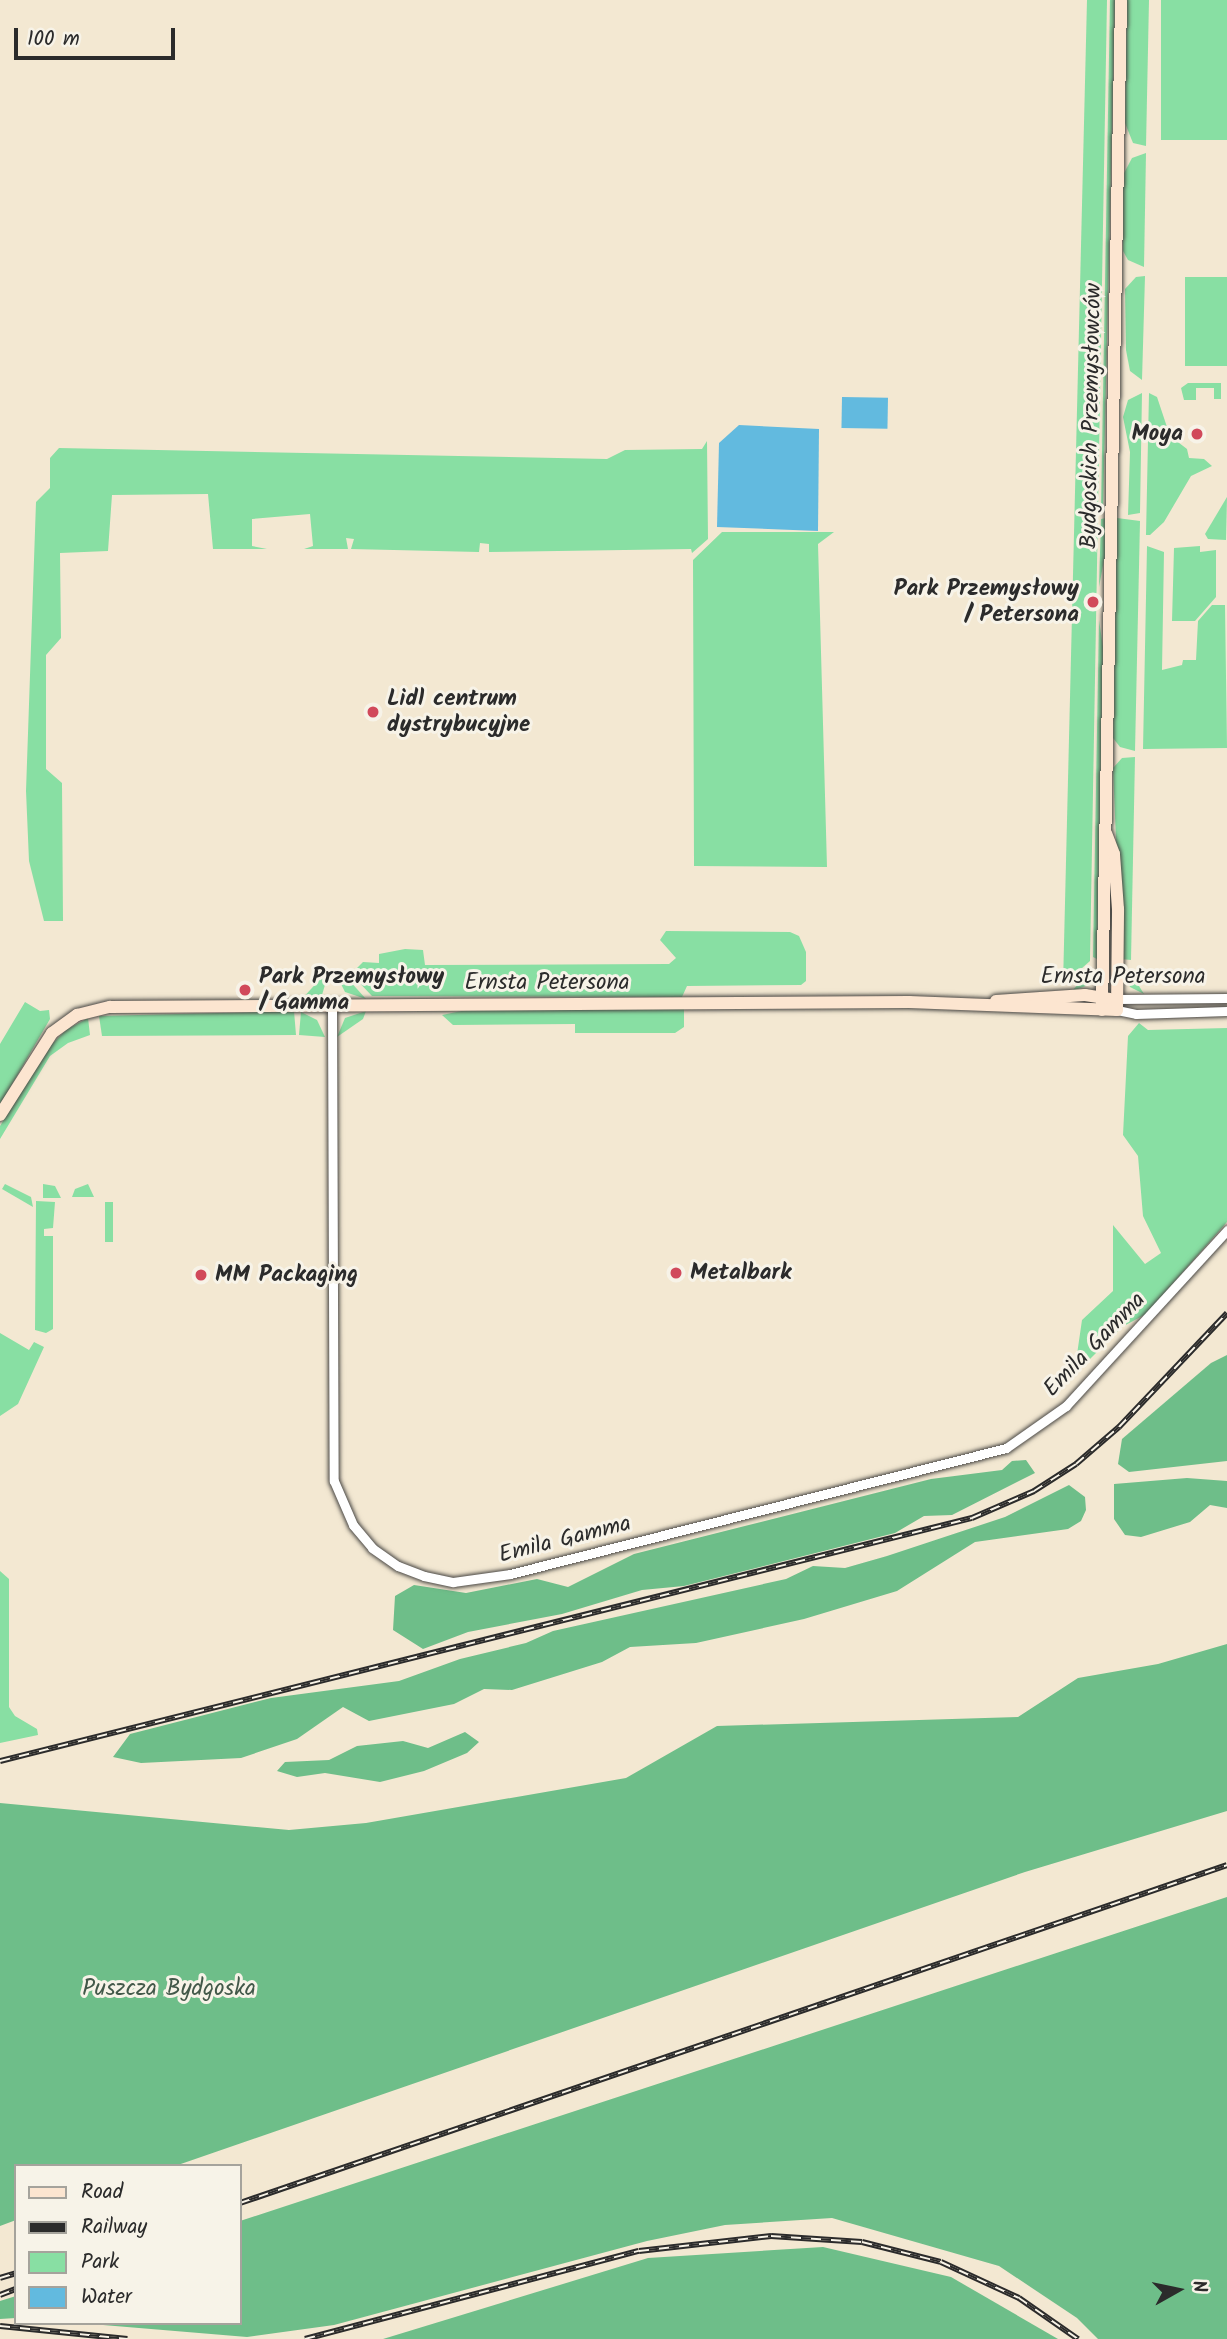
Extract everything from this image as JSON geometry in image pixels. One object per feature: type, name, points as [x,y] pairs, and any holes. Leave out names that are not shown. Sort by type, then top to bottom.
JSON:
[{"type":"street","name":"Bydgoskich Przemysłowców","points":[[1103,1004],[1121,0]]},
{"type":"street","name":"Bydgoskich Przemysłowców","points":[[1106,833],[1114,854],[1117,1005]]},
{"type":"street","name":"Ernsta Petersona","points":[[0,1115],[45,1041],[82,1013],[110,1007],[978,1003],[1117,1005],[1227,998]]},
{"type":"street","name":"Emila Gamma","points":[[332,1005],[334,1482],[348,1517],[372,1548],[398,1566],[424,1576],[453,1582],[510,1574],[1006,1448],[1066,1406],[1227,1230]]},
{"type":"street","name":"Ernsta Petersona","points":[[1117,1005],[1136,1014],[1227,1011]]},
{"type":"green space","points":[[1087,0],[1107,0],[1090,961],[1063,985]]},
{"type":"green space","points":[[1110,0],[1115,0],[1103,511],[1101,509]]},
{"type":"green space","points":[[1127,0],[1149,0],[1146,146],[1133,143],[1125,123]]},
{"type":"green space","points":[[1161,0],[1227,0],[1227,140],[1161,140]]},
{"type":"green space","points":[[1146,153],[1144,267],[1128,260],[1123,251],[1123,175],[1132,158]]},
{"type":"green space","points":[[1145,276],[1142,380],[1130,371],[1126,350],[1125,289],[1136,277]]},
{"type":"green space","points":[[1185,277],[1227,277],[1227,366],[1185,366]]},
{"type":"green space","points":[[1188,383],[1221,383],[1221,399],[1214,399],[1214,388],[1196,388],[1196,400],[1184,400],[1181,388]]},
{"type":"green space","points":[[1142,393],[1140,513],[1128,515],[1130,452],[1123,417],[1128,400]]},
{"type":"green space","points":[[1149,393],[1157,397],[1170,436],[1187,449],[1189,458],[1204,459],[1212,466],[1191,476],[1164,522],[1150,535],[1146,535]]},
{"type":"green space","points":[[707,441],[708,539],[692,553],[691,549],[489,552],[489,544],[480,543],[479,552],[351,549],[354,539],[346,538],[348,549],[304,549],[313,546],[310,514],[252,519],[252,546],[267,549],[213,549],[208,494],[112,495],[108,551],[60,553],[61,638],[46,655],[46,769],[62,783],[63,921],[44,921],[29,861],[26,791],[36,502],[50,488],[50,458],[59,448],[607,459],[625,450],[702,449]]},
{"type":"green space","points":[[1227,497],[1226,540],[1208,539],[1205,534]]},
{"type":"green space","points":[[1106,518],[1105,555],[1099,587],[1101,519]]},
{"type":"green space","points":[[1117,518],[1140,521],[1135,751],[1120,747],[1113,738]]},
{"type":"green space","points":[[722,532],[834,532],[818,544],[827,867],[694,866],[693,560]]},
{"type":"green space","points":[[1147,546],[1164,552],[1162,670],[1182,665],[1183,660],[1196,660],[1198,621],[1212,605],[1225,605],[1227,748],[1143,749]]},
{"type":"green space","points":[[1200,546],[1200,552],[1216,550],[1216,597],[1195,621],[1172,621],[1174,548]]},
{"type":"green space","points":[[1099,620],[1103,647],[1097,959],[1093,957]]},
{"type":"green space","points":[[1135,757],[1131,960],[1121,959],[1113,768],[1122,758]]},
{"type":"green space","points":[[666,931],[790,932],[799,936],[806,952],[806,981],[801,985],[687,986],[682,997],[372,996],[351,974],[363,962],[379,963],[379,954],[405,949],[423,950],[425,965],[669,964],[676,958],[660,940]]},
{"type":"green space","points":[[1097,970],[1086,986],[1072,991],[1090,971]]},
{"type":"green space","points":[[1121,970],[1129,970],[1144,994],[1130,987]]},
{"type":"green space","points":[[321,978],[327,978],[322,995],[301,1000]]},
{"type":"green space","points":[[338,978],[348,979],[366,999],[345,992]]},
{"type":"green space","points":[[25,1002],[40,1011],[49,1010],[50,1019],[0,1105],[0,1044]]},
{"type":"green space","points":[[684,1009],[684,1027],[675,1033],[575,1033],[575,1024],[453,1025],[442,1015],[466,1010]]},
{"type":"green space","points":[[294,1011],[296,1035],[102,1036],[99,1016]]},
{"type":"green space","points":[[366,1011],[363,1019],[337,1037],[345,1018]]},
{"type":"green space","points":[[301,1012],[317,1020],[325,1037],[299,1035]]},
{"type":"green space","points":[[88,1018],[90,1035],[68,1043],[50,1056],[0,1139],[0,1126],[49,1047],[66,1030]]},
{"type":"green space","points":[[1139,1023],[1148,1030],[1227,1028],[1227,1222],[1146,1314],[1122,1327],[1074,1375],[1082,1320],[1113,1291],[1113,1225],[1145,1264],[1161,1253],[1143,1216],[1138,1156],[1123,1135],[1128,1036]]},
{"type":"green space","points":[[5,1184],[31,1197],[33,1207],[2,1189]]},
{"type":"green space","points":[[43,1184],[55,1186],[61,1198],[43,1198]]},
{"type":"green space","points":[[88,1184],[94,1197],[72,1197],[75,1189]]},
{"type":"green space","points":[[36,1201],[55,1202],[53,1228],[44,1229],[44,1236],[53,1236],[53,1329],[46,1333],[35,1330]]},
{"type":"green space","points":[[105,1202],[113,1202],[113,1242],[105,1242]]},
{"type":"green space","points":[[0,1333],[29,1350],[34,1342],[44,1347],[18,1404],[0,1416]]},
{"type":"green space","points":[[1227,1355],[1227,1461],[1129,1472],[1118,1464],[1122,1439],[1211,1363]]},
{"type":"green space","points":[[1026,1460],[1035,1473],[952,1515],[924,1516],[895,1533],[684,1586],[642,1590],[562,1614],[468,1632],[423,1649],[393,1630],[395,1596],[414,1585],[466,1593],[537,1579],[568,1587],[634,1554],[931,1479],[1002,1470],[1012,1461]]},
{"type":"green space","points":[[1187,1478],[1227,1481],[1227,1508],[1210,1505],[1190,1522],[1141,1537],[1125,1535],[1114,1519],[1114,1484]]},
{"type":"green space","points":[[1069,1485],[1085,1497],[1086,1510],[1081,1521],[1068,1529],[975,1542],[897,1591],[804,1619],[696,1643],[630,1647],[602,1662],[512,1690],[484,1689],[454,1704],[369,1721],[343,1707],[297,1739],[241,1758],[141,1763],[113,1757],[130,1734],[271,1698],[399,1681],[460,1659],[526,1643],[553,1631],[786,1579],[813,1566],[845,1568],[1005,1517]]},
{"type":"green space","points":[[0,1571],[9,1579],[9,1707],[15,1716],[37,1729],[38,1735],[0,1743]]},
{"type":"green space","name":"Puszcza Bydgoska","points":[[1227,1644],[1227,1811],[1025,1872],[181,2164],[14,2164],[14,2221],[0,2226],[0,1803],[289,1830],[366,1823],[626,1778],[717,1726],[1018,1717],[1078,1678],[1158,1664]]},
{"type":"green space","points":[[465,1732],[479,1742],[467,1753],[424,1771],[380,1782],[325,1773],[297,1777],[277,1771],[285,1762],[329,1760],[357,1746],[403,1741],[428,1748]]},
{"type":"green space","points":[[1227,1897],[1227,2339],[1098,2339],[1077,2318],[999,2266],[832,2218],[725,2225],[647,2241],[334,2325],[247,2337],[103,2325],[242,2325],[242,2220]]},
{"type":"green space","points":[[823,2247],[951,2277],[1058,2339],[383,2339],[648,2258]]},
{"type":"green space","points":[[14,2297],[14,2318],[0,2319],[0,2301]]},
{"type":"water","points":[[842,397],[888,398],[887,429],[841,428]]},
{"type":"water","points":[[739,425],[819,429],[818,531],[717,527],[719,443]]},
{"type":"railway","points":[[0,1761],[972,1518],[1034,1491],[1076,1464],[1119,1427],[1227,1313]]},
{"type":"railway","points":[[242,2202],[1227,1865]]},
{"type":"railway","points":[[305,2339],[639,2251],[771,2236],[862,2242],[941,2262],[1019,2298],[1078,2339]]},
{"type":"railway","points":[[0,2278],[14,2274]]},
{"type":"railway","points":[[0,2295],[14,2290]]},
{"type":"railway","points":[[0,2326],[127,2339]]},
{"type":"place","name":"Moya","points":[[1197,434]]},
{"type":"place","name":"Park Przemysłowy / Petersona","points":[[1093,602]]},
{"type":"place","name":"Lidl centrum dystrybucyjne","points":[[373,712]]},
{"type":"place","name":"Park Przemysłowy / Gamma","points":[[245,990]]},
{"type":"place","name":"Metalbark","points":[[676,1273]]},
{"type":"place","name":"MM Packaging","points":[[201,1275]]}]
